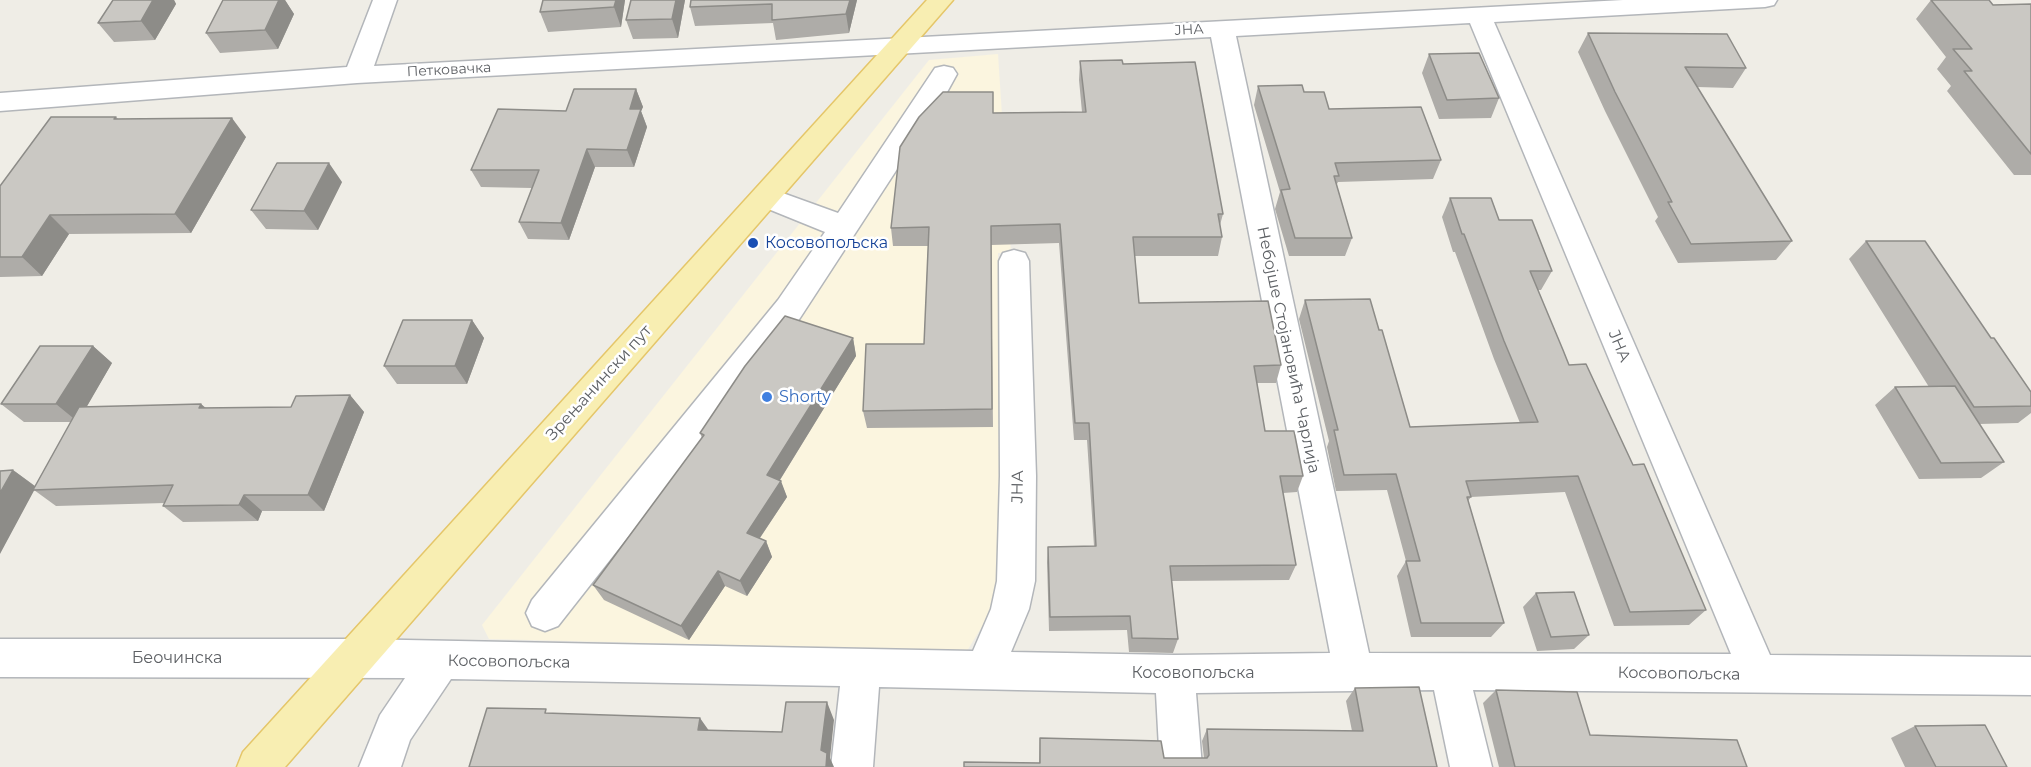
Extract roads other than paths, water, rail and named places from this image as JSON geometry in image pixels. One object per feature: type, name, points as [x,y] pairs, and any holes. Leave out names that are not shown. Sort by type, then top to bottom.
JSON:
[{"type":"main road","name":"Зрењанински пут","points":[[258,767],[941,0]]},
{"type":"street","points":[[357,75],[385,0]]},
{"type":"street","name":"ЈНА","points":[[898,47],[1766,0]]},
{"type":"street","name":"ЈНА","points":[[1479,16],[1759,675]]},
{"type":"street","name":"Небојше Стојановића Чарлија","points":[[1222,28],[1353,671]]},
{"type":"street","name":"Петковачка","points":[[0,102],[357,75],[898,47]]},
{"type":"street","points":[[545,613],[789,309],[933,94],[944,74]]},
{"type":"street","points":[[765,197],[843,227]]},
{"type":"street","name":"ЈНА","points":[[984,670],[1010,609],[1016,581],[1018,476],[1014,261]]},
{"type":"street","name":"Беочинска","points":[[0,658],[355,658]]},
{"type":"street","name":"Косовопољска","points":[[355,658],[1175,674],[1449,671],[2031,676]]},
{"type":"street","points":[[380,767],[394,729],[441,661]]},
{"type":"street","points":[[852,767],[861,668]]},
{"type":"street","points":[[1449,671],[1472,767]]},
{"type":"street","points":[[1175,674],[1181,767]]},
{"type":"place","name":"Косовопољска","points":[[753,243]]},
{"type":"place","name":"Shorty","points":[[767,397]]}]
